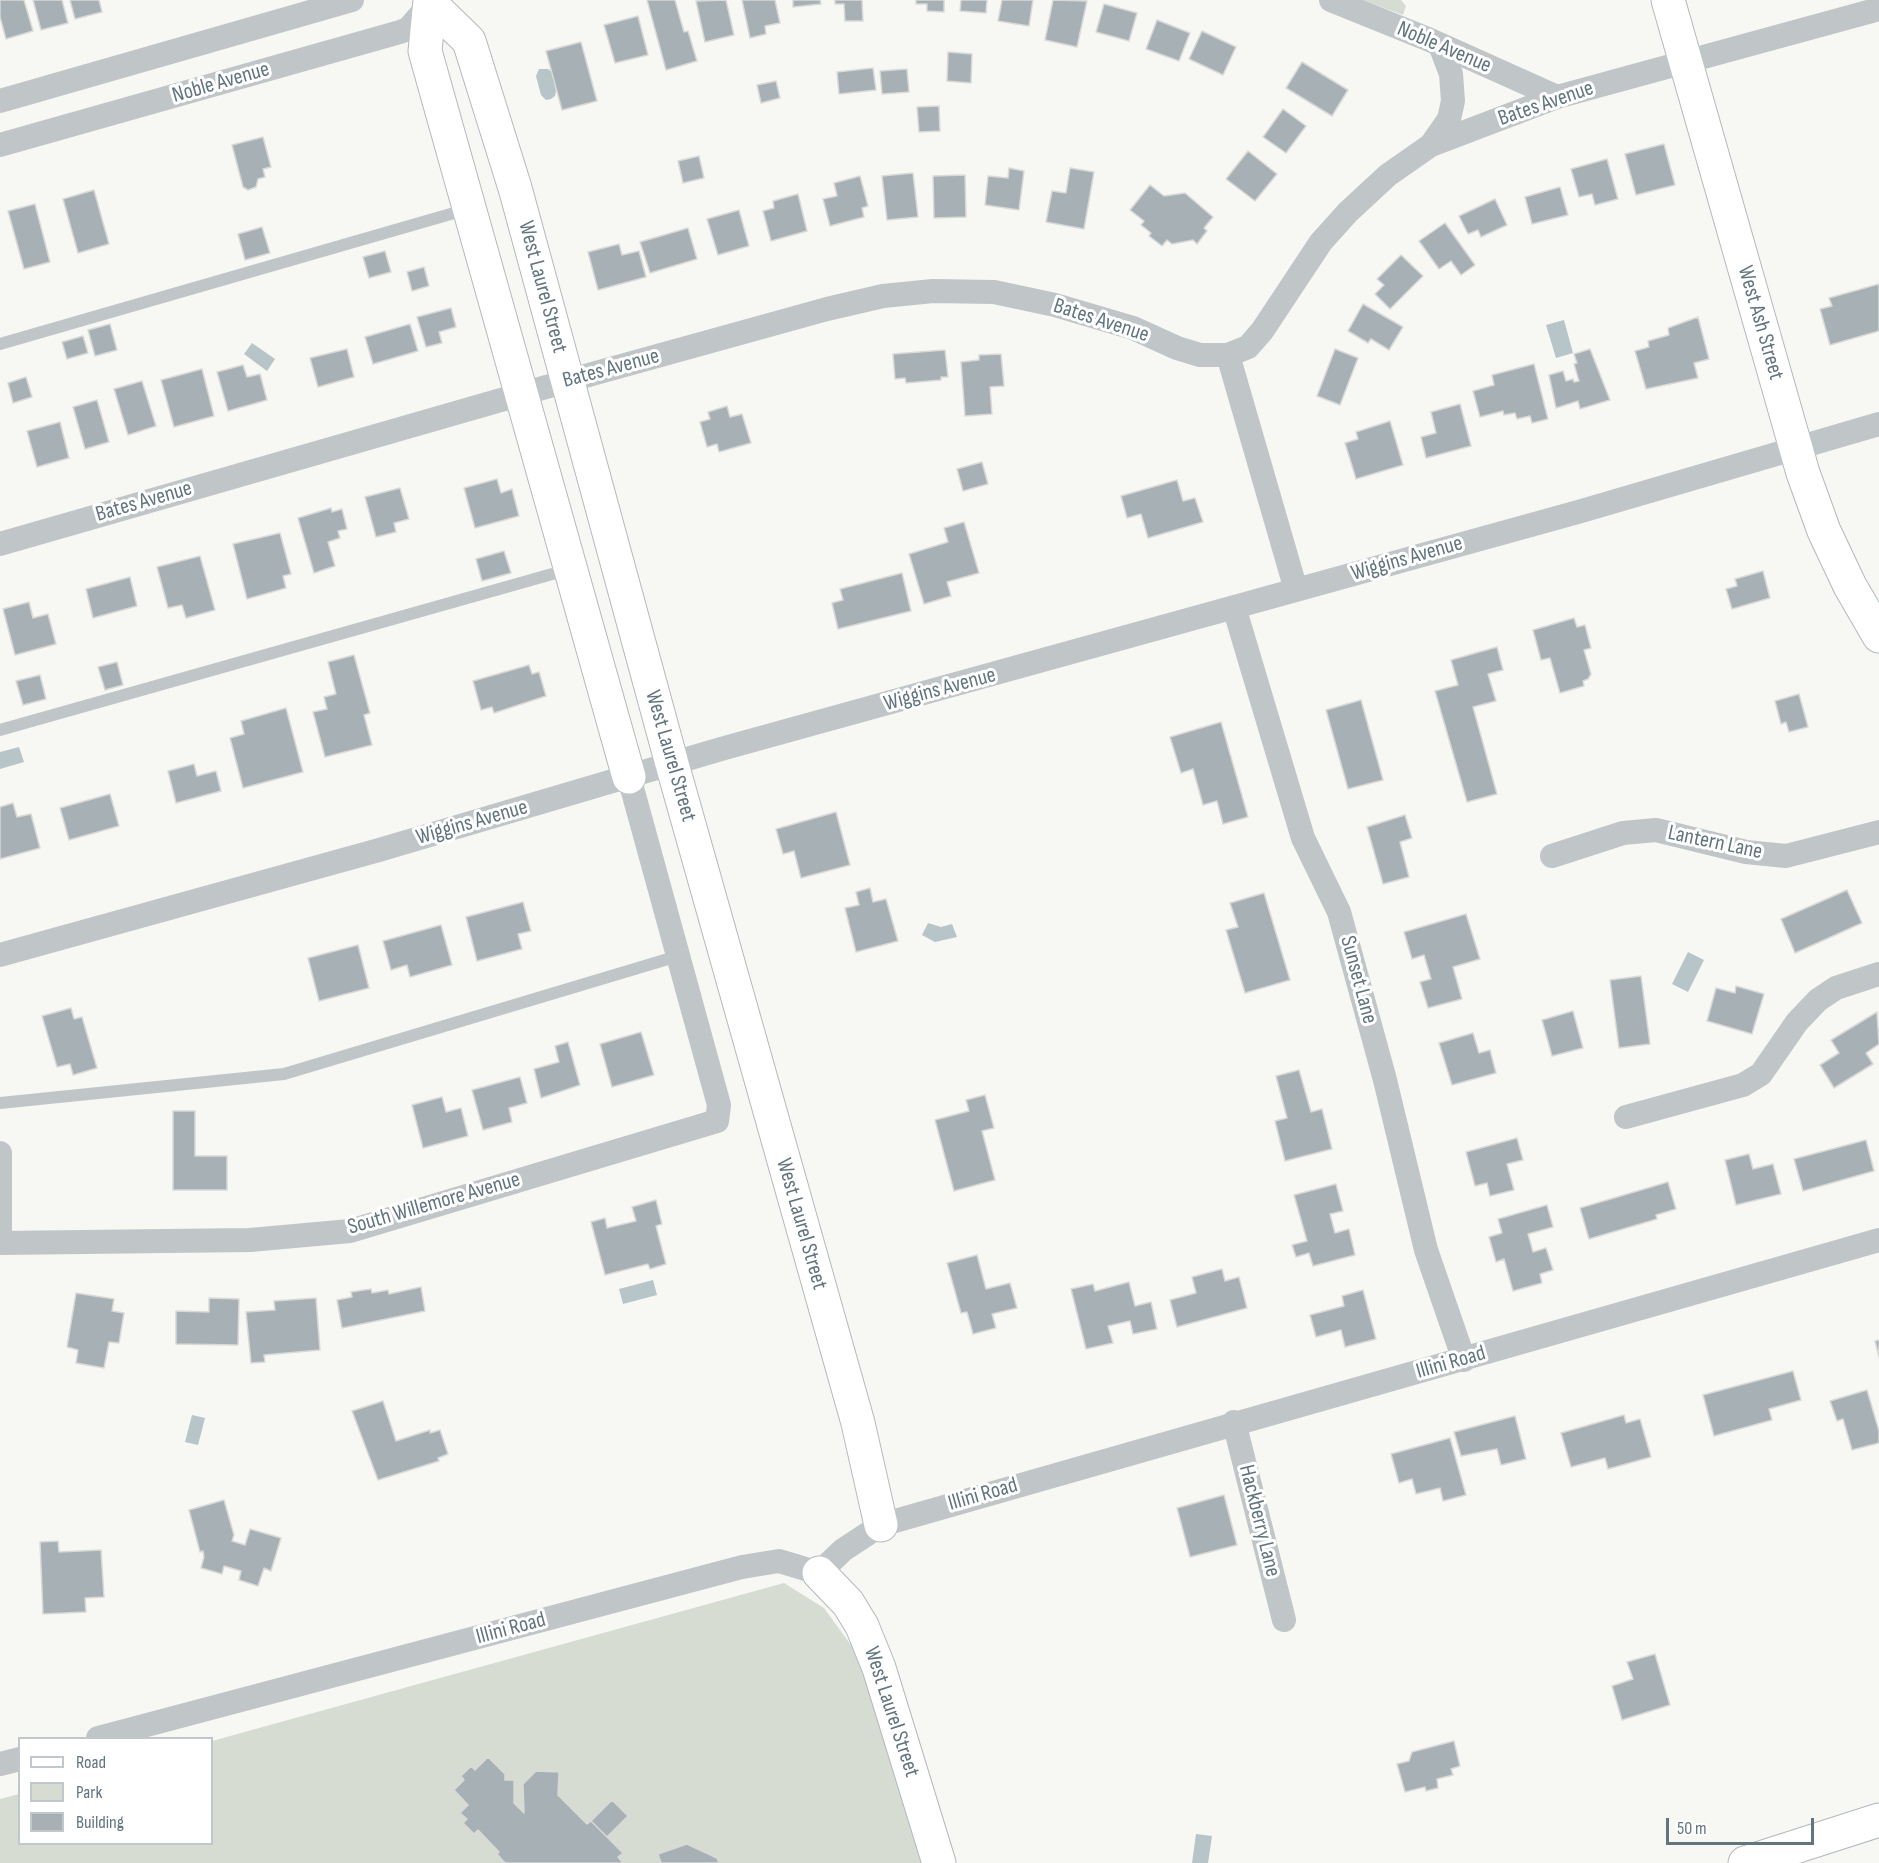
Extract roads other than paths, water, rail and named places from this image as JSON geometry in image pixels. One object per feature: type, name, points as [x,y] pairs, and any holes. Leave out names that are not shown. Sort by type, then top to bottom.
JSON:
[{"type":"street","name":"Noble Avenue","points":[[0,101],[352,0]]},
{"type":"street","name":"Noble Avenue","points":[[1331,0],[1557,97]]},
{"type":"street","name":"West Ash Street","points":[[1668,0],[1796,448],[1824,531],[1850,586],[1879,636]]},
{"type":"street","name":"Noble Avenue","points":[[0,145],[400,32],[408,29],[431,1]]},
{"type":"street","name":"West Laurel Street","points":[[431,1],[425,51],[719,1105],[717,1121]]},
{"type":"street","name":"West Laurel Street","points":[[431,1],[469,41],[515,188],[672,764],[858,1423],[881,1525]]},
{"type":"street","name":"Bates Avenue","points":[[0,544],[567,381],[827,309],[883,296],[933,291],[994,292],[1055,305],[1133,328],[1177,348],[1200,355],[1228,355],[1248,347],[1262,332],[1321,242],[1348,212],[1388,175],[1431,145],[1557,97],[1879,9]]},
{"type":"street","points":[[1431,145],[1449,119],[1453,101],[1450,74],[1440,45]]},
{"type":"street","points":[[1228,355],[1296,590]]},
{"type":"street","name":"Wiggins Avenue","points":[[0,956],[1879,424]]},
{"type":"street","name":"Sunset Lane","points":[[1234,607],[1303,838],[1339,912],[1385,1080],[1426,1250],[1464,1360]]},
{"type":"street","name":"Lantern Lane","points":[[1552,856],[1623,833],[1656,830],[1746,852],[1786,856],[1879,832]]},
{"type":"street","points":[[1626,1117],[1743,1085],[1761,1074],[1797,1022],[1818,999],[1836,988],[1879,975]]},
{"type":"street","name":"South Willemore Avenue","points":[[0,1242],[250,1240],[350,1231],[717,1121]]},
{"type":"street","points":[[0,1153],[0,1242]]},
{"type":"street","name":"Illini Road","points":[[102,1737],[742,1567],[779,1561],[819,1574],[843,1550],[881,1525],[1234,1422],[1464,1360],[1879,1240]]},
{"type":"street","name":"Hackberry Lane","points":[[1234,1422],[1284,1620]]},
{"type":"street","name":"West Laurel Street","points":[[819,1574],[848,1603],[862,1626],[879,1668],[939,1863]]},
{"type":"street","points":[[0,1764],[18,1760]]},
{"type":"street","points":[[1746,1863],[1879,1820]]},
{"type":"lane","points":[[0,344],[468,209]]},
{"type":"lane","points":[[0,730],[571,569]]},
{"type":"lane","points":[[0,1103],[284,1074],[678,956]]}]
